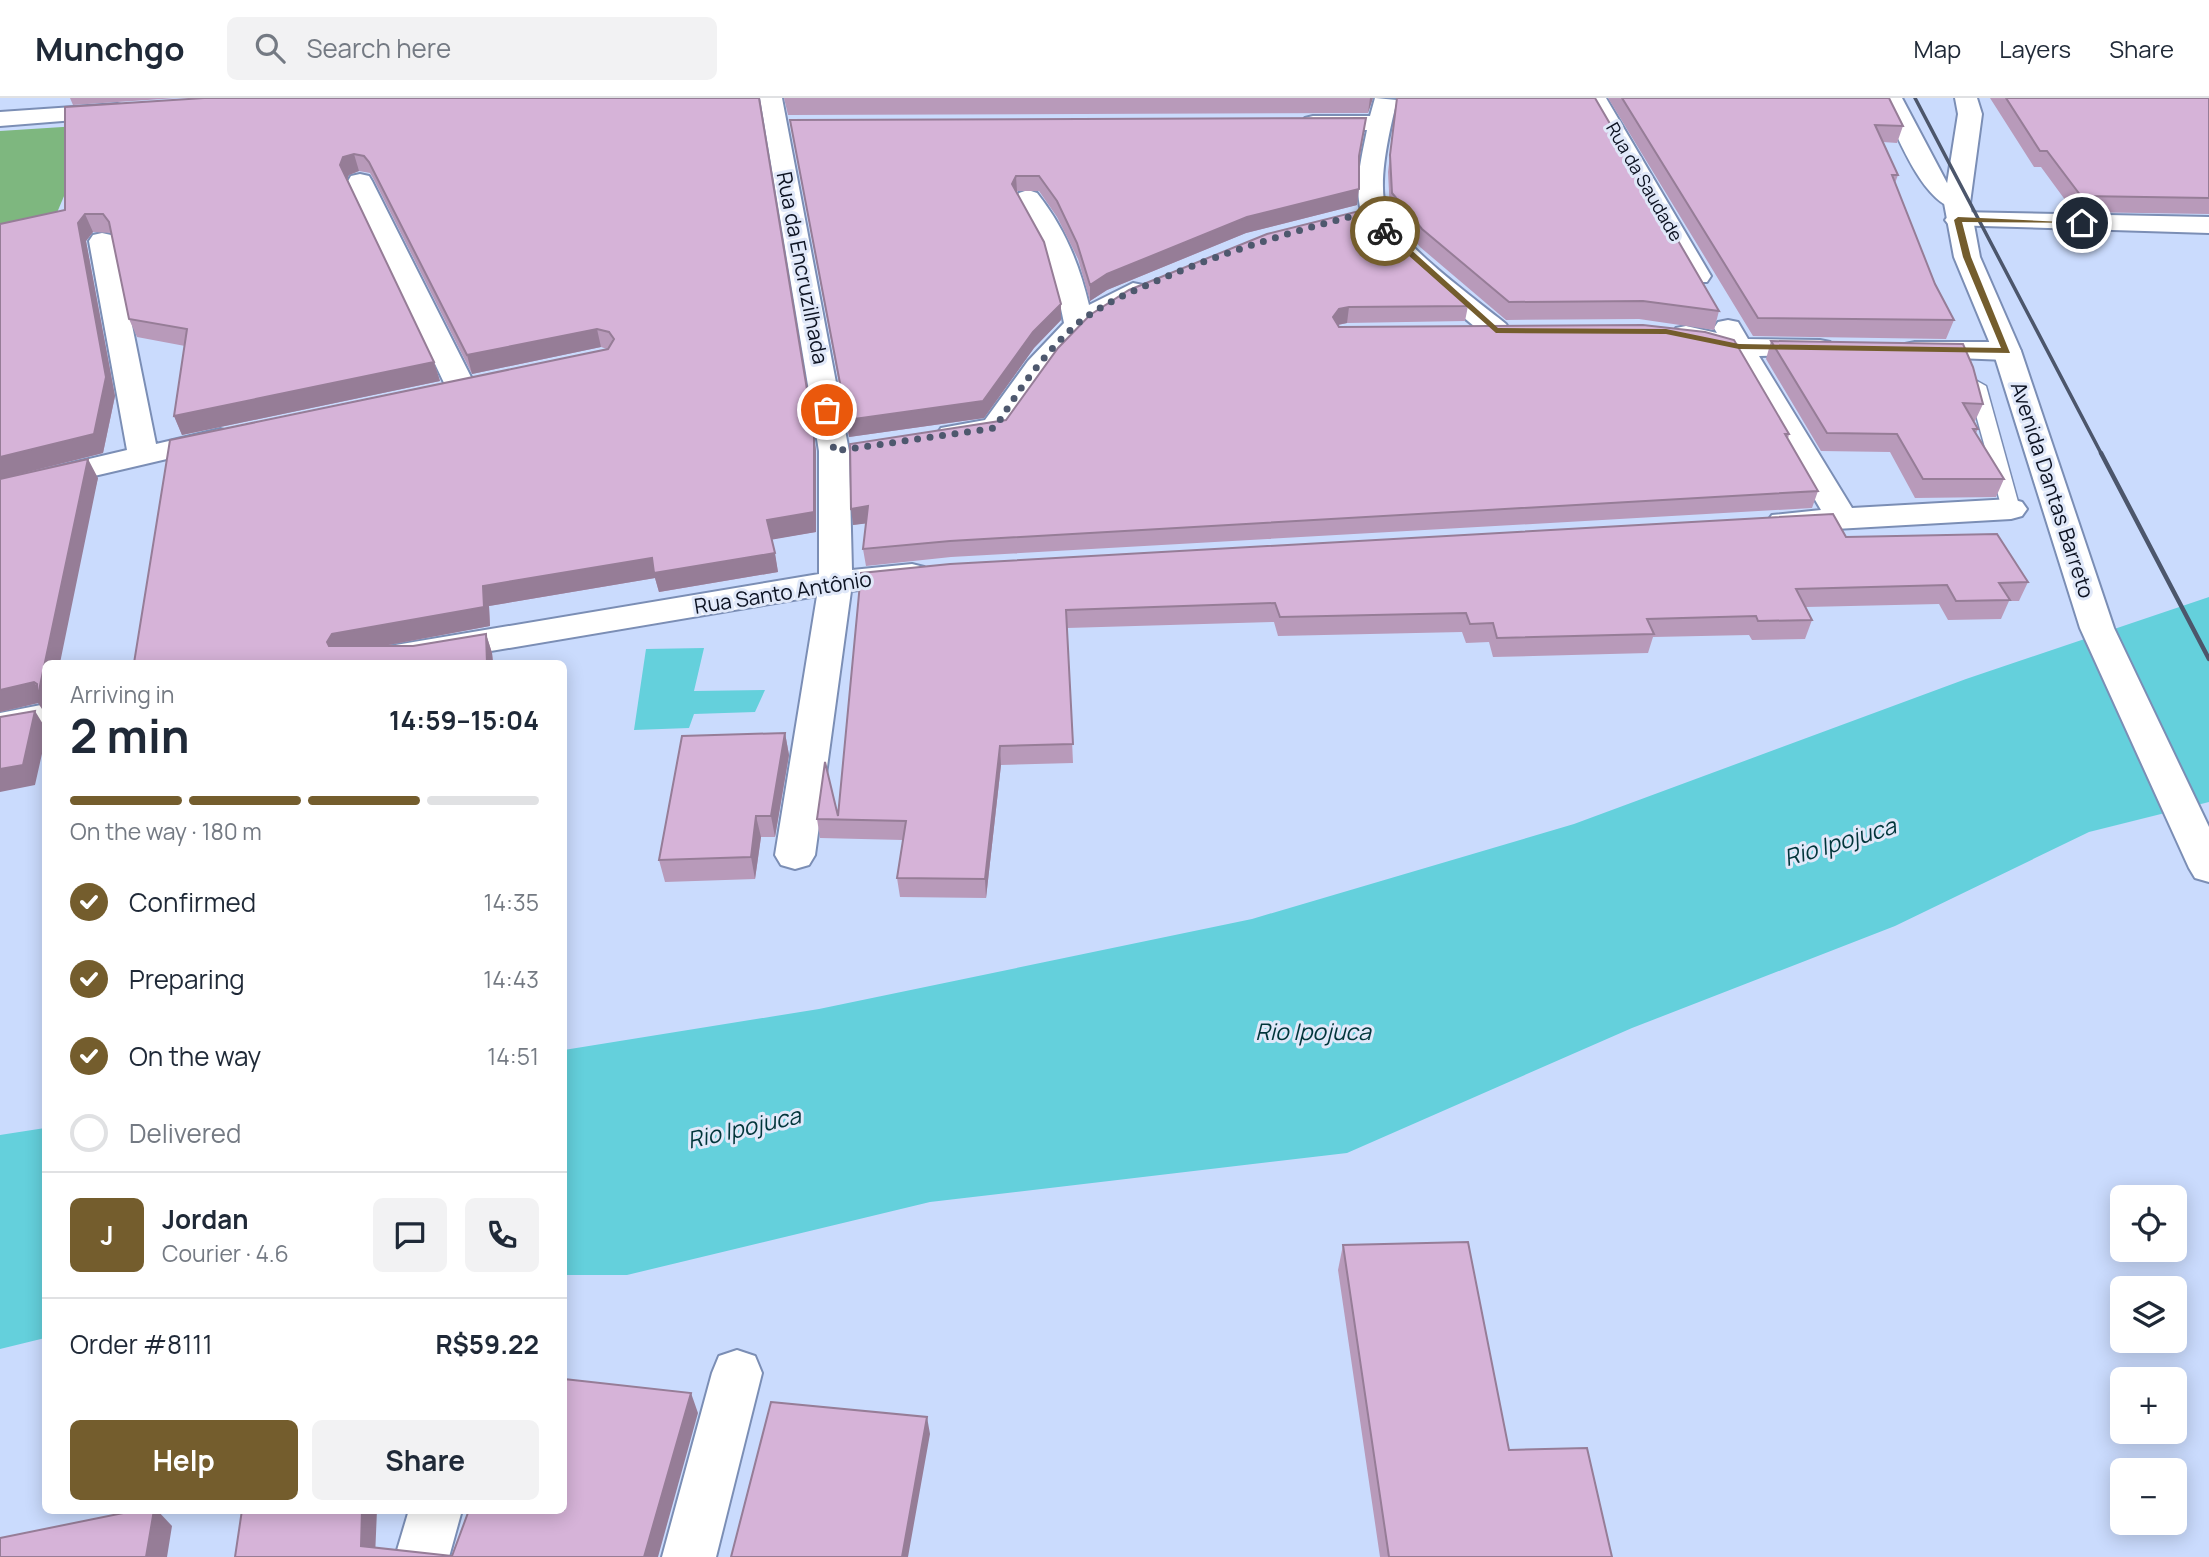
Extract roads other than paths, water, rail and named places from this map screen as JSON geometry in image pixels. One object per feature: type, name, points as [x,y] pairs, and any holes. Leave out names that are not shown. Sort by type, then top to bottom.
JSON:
[{"type":"street","points":[[1385,98],[1374,166],[1361,214],[1380,225],[1395,242],[1509,330],[1456,331]]},
{"type":"street","name":"Rua da Saudade","points":[[1595,98],[1842,518]]},
{"type":"street","points":[[1891,98],[1937,187],[1957,211],[2209,225]]},
{"type":"street","name":"Avenida Dantas Barreto","points":[[1966,98],[1970,114],[1957,211],[1967,257],[2007,351],[2096,628],[2209,868]]},
{"type":"street","points":[[0,119],[140,110]]},
{"type":"street","name":"Rua da Encruzilhada","points":[[783,116],[848,449],[836,582],[795,855]]},
{"type":"street","points":[[1296,123],[1379,123]]},
{"type":"street","points":[[360,181],[461,387]]},
{"type":"street","points":[[1028,198],[1047,222],[1072,282],[1078,323]]},
{"type":"street","points":[[102,241],[143,456]]},
{"type":"street","points":[[928,438],[995,428],[1046,356],[1078,323],[1118,298],[1155,282]]},
{"type":"street","points":[[1666,331],[1739,346],[1846,348]]},
{"type":"street","points":[[1886,349],[2007,351]]},
{"type":"street","points":[[0,489],[253,431]]},
{"type":"street","points":[[1746,524],[2011,509]]},
{"type":"street","name":"Rua Santo Antônio","points":[[373,660],[836,582],[939,571]]},
{"type":"street","points":[[0,725],[42,717]]},
{"type":"street","points":[[689,1557],[737,1373]]},
{"type":"street","points":[[422,1557],[435,1514]]},
{"type":"lane","points":[[1977,386],[2011,509]]},
{"type":"water","name":"Rio Ipojuca","points":[[2209,597],[2209,802],[2089,832],[1895,926],[1632,1028],[1347,1153],[930,1202],[627,1275],[567,1275],[567,1050],[819,1009],[1252,919],[1574,824],[1966,679]]},
{"type":"water","points":[[704,648],[694,691],[765,690],[755,712],[694,714],[689,728],[634,730],[646,649]]},
{"type":"water","points":[[42,1128],[42,1339],[0,1349],[0,1135]]},
{"type":"railway","points":[[1915,98],[2102,455]]},
{"type":"railway","points":[[2101,453],[2209,659]]}]
